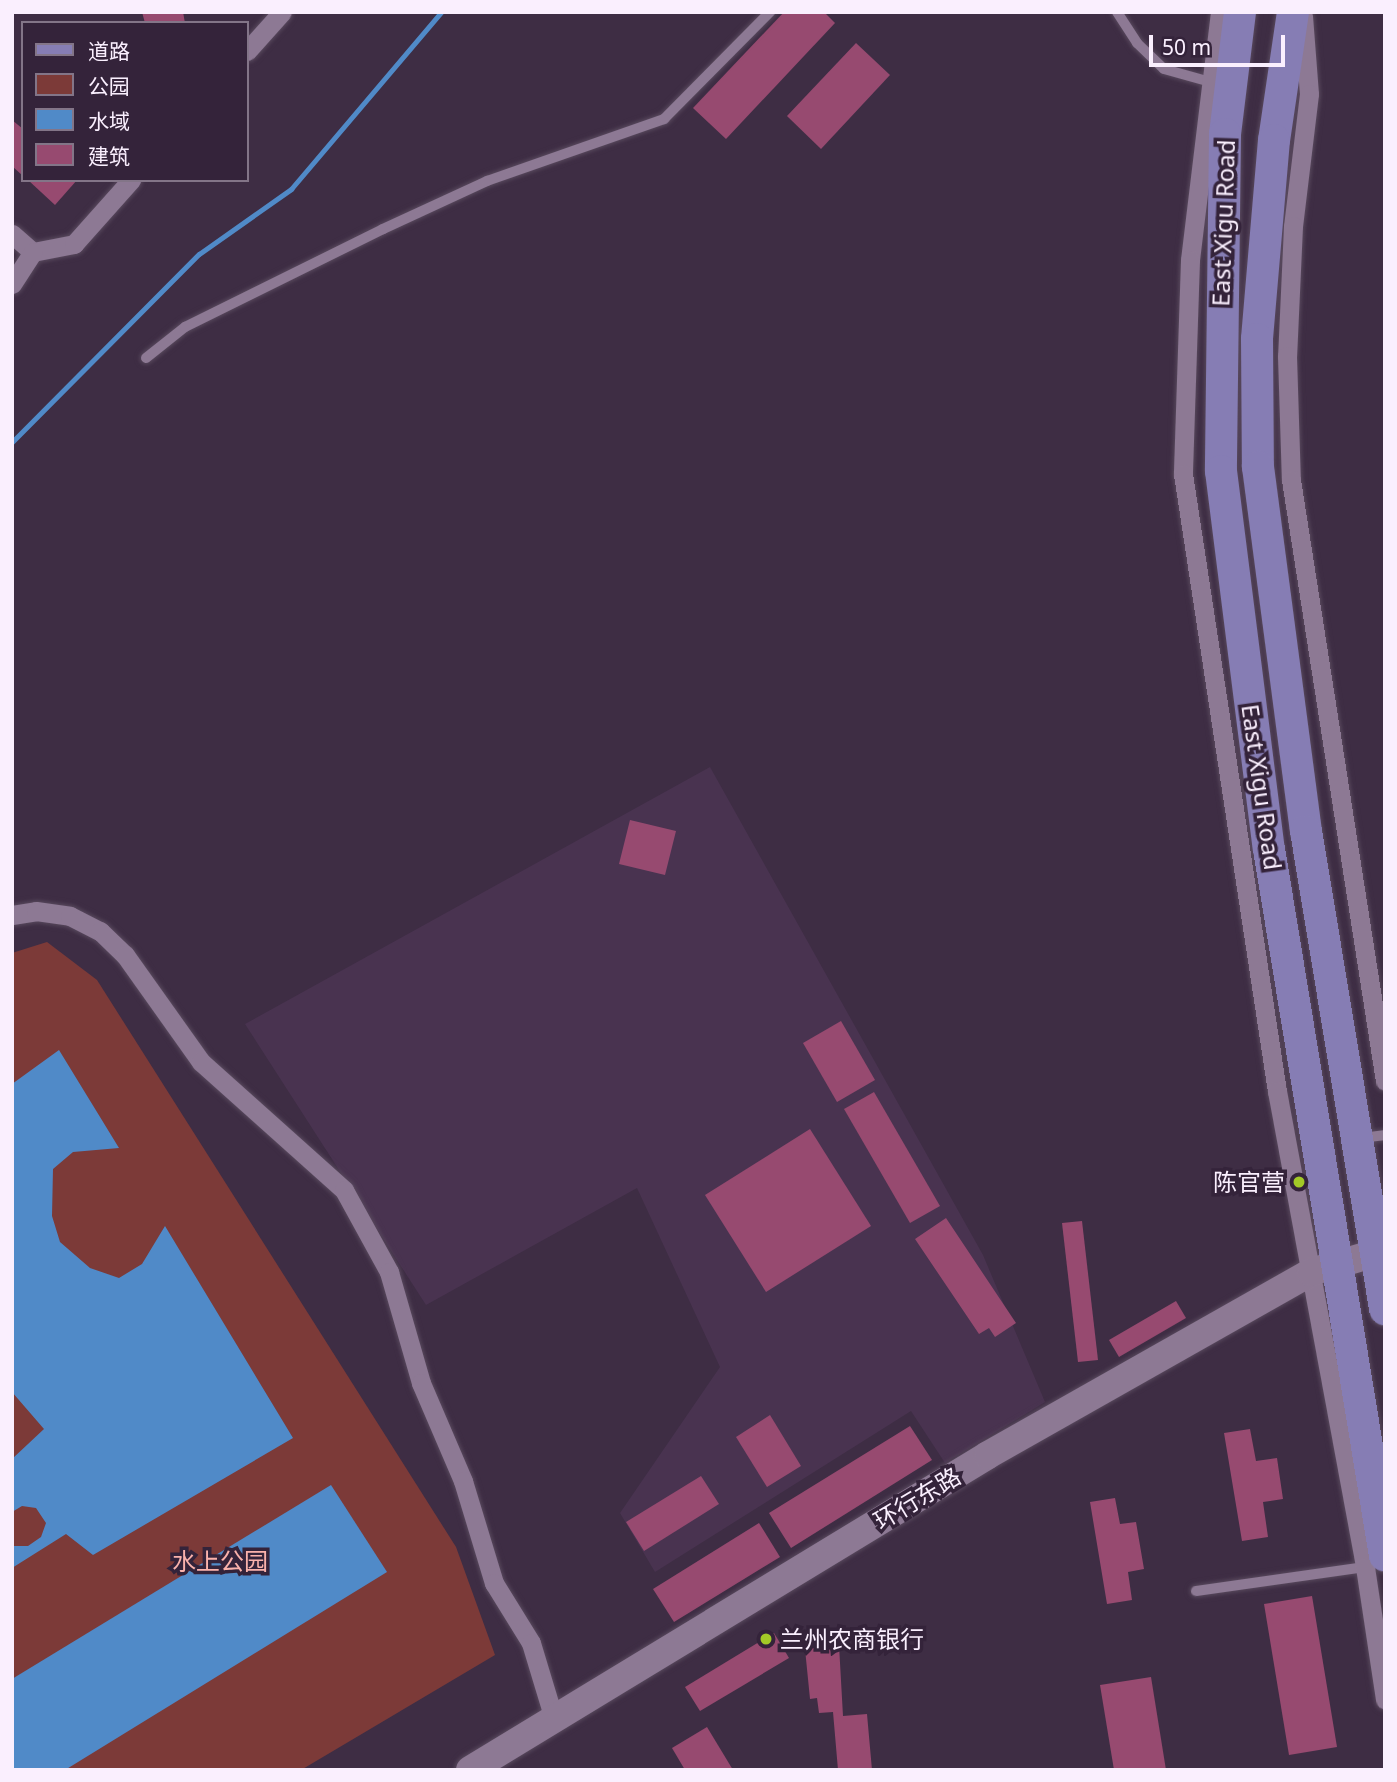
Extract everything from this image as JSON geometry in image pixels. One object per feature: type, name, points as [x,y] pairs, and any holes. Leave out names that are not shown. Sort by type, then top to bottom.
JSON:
[{"type":"main road","name":"East Xigu Road","points":[[1240,12],[1221,83],[1238,339],[1258,467],[1306,831],[1371,1137],[1385,1310]]},
{"type":"main road","name":"East Xigu Road","points":[[1293,12],[1274,140],[1238,339],[1221,471],[1269,849],[1341,1261],[1375,1561]]},
{"type":"street","points":[[248,50],[282,12]]},
{"type":"street","points":[[1220,12],[1221,83],[1190,260],[1184,474],[1276,1091],[1311,1272],[1375,1561],[1385,1700]]},
{"type":"street","points":[[1302,12],[1309,94],[1292,239],[1287,356],[1291,480],[1385,1081]]},
{"type":"street","points":[[12,284],[33,252],[74,244],[129,182]]},
{"type":"street","points":[[12,234],[33,252]]},
{"type":"street","points":[[12,915],[36,911],[70,916],[100,931],[125,955],[201,1062],[344,1190],[389,1272],[421,1383],[463,1481],[494,1583],[531,1643],[554,1718]]},
{"type":"street","name":"环行东路","points":[[470,1770],[988,1455],[1311,1272],[1341,1261],[1380,1252]]},
{"type":"lane","points":[[146,358],[185,327],[487,181],[664,119],[770,12]]},
{"type":"lane","points":[[1117,12],[1150,58],[1183,77],[1221,83]]},
{"type":"lane","points":[[1196,1591],[1375,1561]]},
{"type":"shaded area","points":[[710,767],[983,1255],[1045,1402],[945,1463],[911,1411],[655,1572],[620,1513],[720,1367],[637,1188],[426,1305],[245,1024]]},
{"type":"green space","name":"水上公园","points":[[47,942],[97,980],[456,1547],[495,1655],[301,1770],[12,1770],[12,953]]},
{"type":"water","points":[[59,1050],[119,1148],[73,1152],[53,1169],[52,1216],[60,1242],[90,1268],[119,1278],[142,1264],[165,1226],[293,1438],[93,1555],[66,1534],[12,1568],[12,1546],[28,1546],[41,1537],[46,1523],[36,1508],[22,1506],[12,1512],[12,1459],[44,1429],[12,1392],[12,1084]]},
{"type":"water","points":[[331,1485],[387,1572],[65,1770],[12,1770],[12,1679]]},
{"type":"building","points":[[142,12],[183,12],[185,21],[144,21]]},
{"type":"building","points":[[784,12],[824,12],[835,23],[726,139],[693,108]]},
{"type":"building","points":[[856,43],[890,75],[821,149],[787,116]]},
{"type":"building","points":[[12,120],[21,127],[21,174],[12,166]]},
{"type":"building","points":[[30,182],[75,182],[55,205]]},
{"type":"building","points":[[630,820],[676,831],[665,875],[619,864]]},
{"type":"building","points":[[841,1021],[875,1080],[837,1102],[803,1043]]},
{"type":"building","points":[[874,1092],[940,1206],[910,1223],[844,1109]]},
{"type":"building","points":[[810,1129],[871,1226],[766,1292],[705,1195]]},
{"type":"building","points":[[946,1218],[1016,1323],[995,1337],[989,1328],[979,1334],[915,1239]]},
{"type":"building","points":[[1082,1221],[1098,1360],[1078,1362],[1062,1223]]},
{"type":"building","points":[[1176,1301],[1186,1318],[1119,1357],[1109,1340]]},
{"type":"building","points":[[770,1415],[801,1466],[767,1487],[736,1437]]},
{"type":"building","points":[[910,1426],[932,1460],[791,1548],[769,1513]]},
{"type":"building","points":[[1250,1429],[1256,1461],[1277,1458],[1283,1499],[1263,1502],[1268,1537],[1242,1541],[1224,1433]]},
{"type":"building","points":[[701,1476],[719,1504],[644,1551],[626,1522]]},
{"type":"building","points":[[1115,1498],[1120,1524],[1136,1522],[1144,1569],[1128,1572],[1132,1600],[1107,1604],[1090,1502]]},
{"type":"building","points":[[759,1523],[780,1557],[674,1622],[653,1589]]},
{"type":"building","points":[[1312,1596],[1337,1747],[1289,1755],[1264,1604]]},
{"type":"building","points":[[774,1633],[789,1658],[700,1711],[685,1687]]},
{"type":"building","points":[[839,1645],[843,1716],[867,1714],[872,1770],[838,1770],[833,1712],[819,1713],[817,1698],[810,1699],[805,1649]]},
{"type":"building","points":[[1151,1677],[1166,1770],[1114,1770],[1100,1685]]},
{"type":"building","points":[[707,1727],[733,1770],[685,1770],[672,1748]]},
{"type":"waterway","points":[[12,442],[199,254],[291,189],[441,12]]},
{"type":"place","name":"陈官营","points":[[1299,1182]]},
{"type":"place","name":"兰州农商银行","points":[[766,1639]]}]
